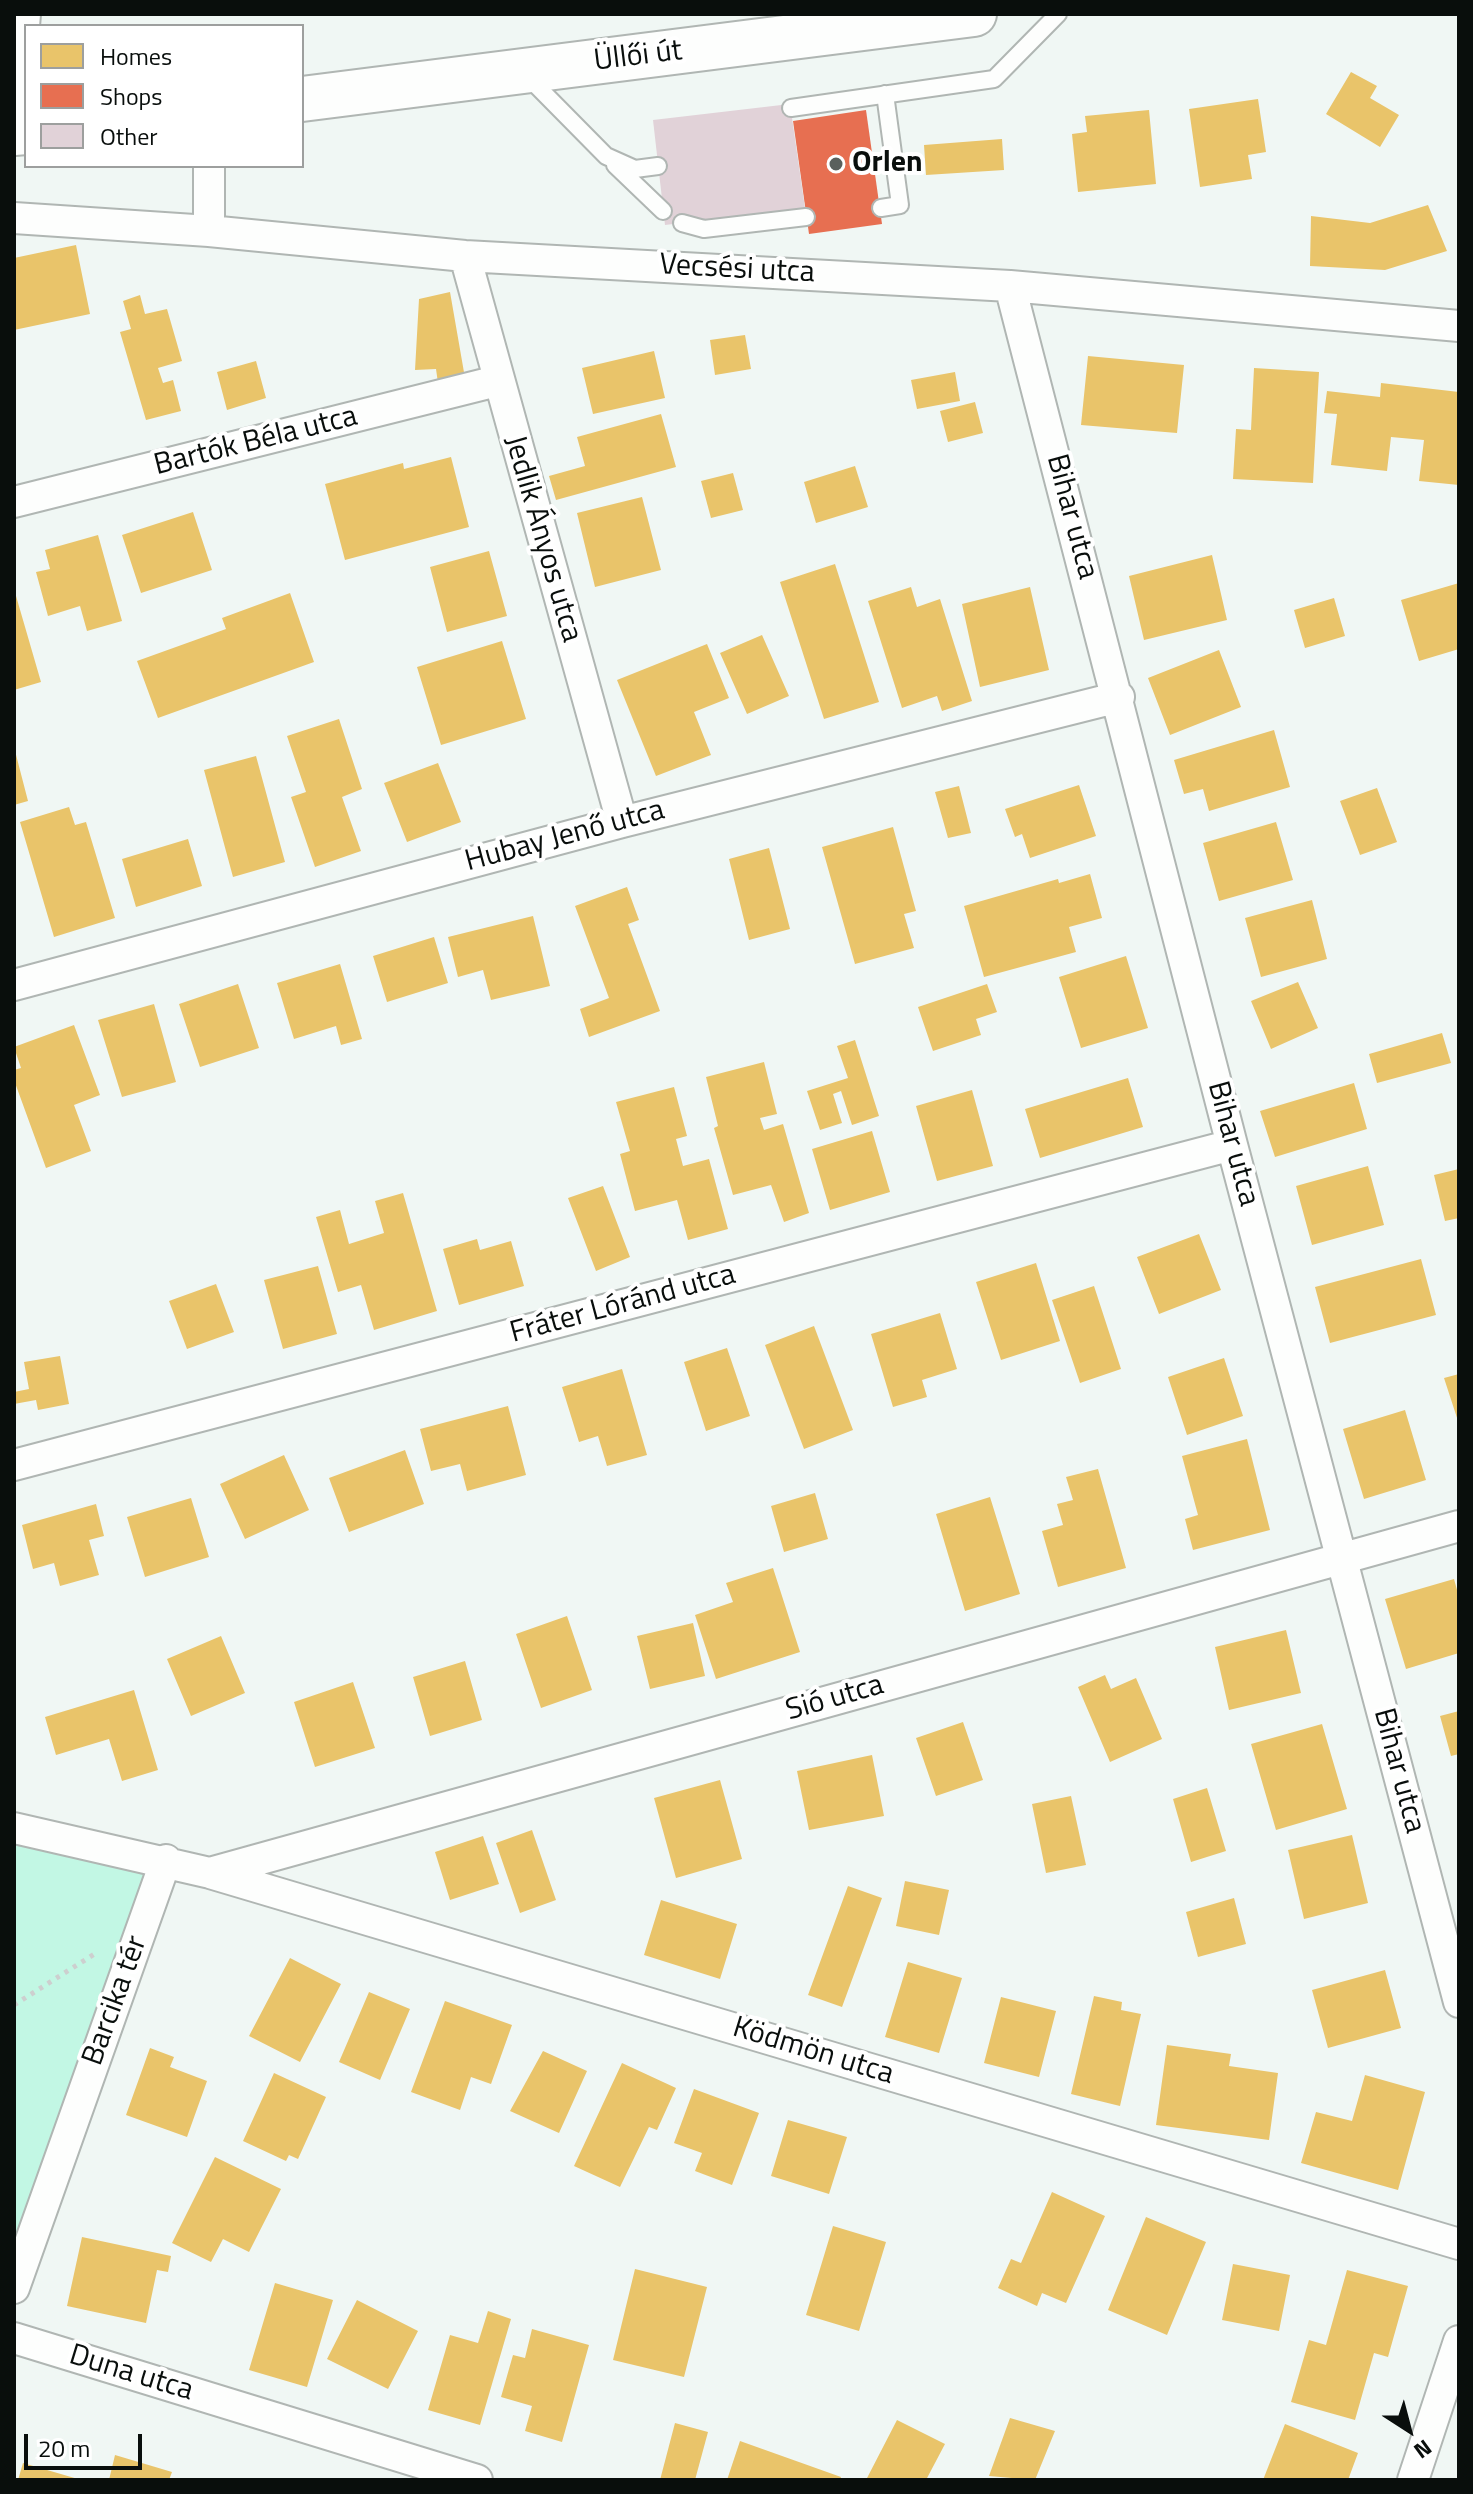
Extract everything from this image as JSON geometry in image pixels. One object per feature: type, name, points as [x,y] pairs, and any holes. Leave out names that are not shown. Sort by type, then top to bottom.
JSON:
[{"type":"main road","name":"Üllői út","points":[[304,99],[974,14]]},
{"type":"street","points":[[14,133],[24,25]]},
{"type":"street","points":[[209,168],[209,231]]},
{"type":"street","name":"Vecsési utca","points":[[14,218],[209,231],[465,256],[1010,286],[1459,326]]},
{"type":"street","name":"Jedlik Ányos utca","points":[[465,256],[497,381],[622,822]]},
{"type":"street","name":"Bihar utca","points":[[1010,286],[1119,697],[1232,1145],[1459,2002]]},
{"type":"street","name":"Bartók Béla utca","points":[[14,502],[497,381]]},
{"type":"street","name":"Hubay Jenő utca","points":[[14,985],[622,822],[1119,697]]},
{"type":"street","name":"Fráter Lóránd utca","points":[[14,1465],[1232,1145]]},
{"type":"street","name":"Sió utca","points":[[210,1873],[1459,1526]]},
{"type":"street","points":[[14,1828],[166,1860]]},
{"type":"street","name":"Ködmön utca","points":[[166,1860],[1459,2244]]},
{"type":"street","name":"Barcika tér","points":[[14,2288],[166,1860]]},
{"type":"street","name":"Duna utca","points":[[14,2338],[408,2470],[477,2480]]},
{"type":"street","points":[[1413,2480],[1459,2341]]},
{"type":"lane","points":[[791,108],[994,79],[1058,14]]},
{"type":"lane","points":[[522,71],[663,211]]},
{"type":"lane","points":[[881,208],[900,205],[885,94]]},
{"type":"lane","points":[[606,156],[635,169],[658,166]]},
{"type":"lane","points":[[682,223],[704,229],[806,217]]},
{"type":"path","points":[[14,2005],[144,1922]]},
{"type":"green space","points":[[14,1827],[166,1860],[14,2287]]},
{"type":"building: Homes","points":[[1351,72],[1377,86],[1370,98],[1399,115],[1380,147],[1326,114]]},
{"type":"building: Homes","points":[[1258,99],[1266,152],[1248,155],[1252,179],[1200,187],[1189,109]]},
{"type":"building: Homes","points":[[1149,110],[1156,184],[1078,192],[1072,134],[1087,132],[1085,116]]},
{"type":"building: Homes","points":[[1002,139],[1004,170],[926,175],[924,145]]},
{"type":"building: Homes","points":[[1428,205],[1447,251],[1385,270],[1310,266],[1311,216],[1370,223]]},
{"type":"building: Homes","points":[[76,245],[90,314],[14,330],[14,258]]},
{"type":"building: Homes","points":[[450,292],[465,378],[438,383],[436,369],[415,370],[419,299]]},
{"type":"building: Homes","points":[[140,295],[145,314],[167,309],[182,361],[158,368],[163,383],[173,380],[181,411],[146,420],[120,332],[131,329],[123,301]]},
{"type":"building: Homes","points":[[745,335],[751,369],[715,375],[710,340]]},
{"type":"building: Homes","points":[[654,351],[665,398],[593,414],[582,368]]},
{"type":"building: Homes","points":[[1088,356],[1184,365],[1177,433],[1081,425]]},
{"type":"building: Homes","points":[[256,361],[266,398],[227,410],[217,372]]},
{"type":"building: Homes","points":[[1254,368],[1319,372],[1313,483],[1233,479],[1236,429],[1251,430]]},
{"type":"building: Homes","points":[[955,372],[960,401],[917,409],[911,380]]},
{"type":"building: Homes","points":[[1381,383],[1459,392],[1459,485],[1419,481],[1424,440],[1391,437],[1387,471],[1331,465],[1337,414],[1324,413],[1327,391],[1380,397]]},
{"type":"building: Homes","points":[[975,402],[983,433],[948,442],[940,411]]},
{"type":"building: Homes","points":[[661,414],[676,467],[556,500],[549,476],[585,466],[577,437]]},
{"type":"building: Homes","points":[[451,457],[469,527],[345,560],[325,484],[403,463],[404,469]]},
{"type":"building: Homes","points":[[855,466],[868,507],[816,523],[804,482]]},
{"type":"building: Homes","points":[[733,473],[743,510],[711,518],[701,481]]},
{"type":"building: Homes","points":[[642,497],[661,570],[595,587],[577,513]]},
{"type":"building: Homes","points":[[193,512],[212,570],[141,593],[122,535]]},
{"type":"building: Homes","points":[[98,535],[122,621],[87,631],[80,606],[48,616],[36,572],[50,569],[45,550]]},
{"type":"building: Homes","points":[[489,551],[507,616],[447,632],[430,567]]},
{"type":"building: Homes","points":[[1212,555],[1227,620],[1144,640],[1129,576]]},
{"type":"building: Homes","points":[[835,564],[879,702],[824,719],[780,582]]},
{"type":"building: Homes","points":[[1459,583],[1459,649],[1419,661],[1401,600]]},
{"type":"building: Homes","points":[[911,587],[917,607],[940,599],[972,701],[942,711],[937,696],[902,708],[868,601]]},
{"type":"building: Homes","points":[[1030,587],[1049,670],[980,687],[962,604]]},
{"type":"building: Homes","points":[[14,589],[41,682],[14,690]]},
{"type":"building: Homes","points":[[290,593],[314,662],[158,718],[137,661],[226,629],[222,618]]},
{"type":"building: Homes","points":[[1334,598],[1345,636],[1305,648],[1294,610]]},
{"type":"building: Homes","points":[[762,635],[789,696],[747,714],[720,653]]},
{"type":"building: Homes","points":[[502,641],[526,719],[441,745],[417,667]]},
{"type":"building: Homes","points":[[707,644],[729,698],[694,712],[711,755],[656,776],[617,680]]},
{"type":"building: Homes","points":[[1219,650],[1241,707],[1170,735],[1148,678]]},
{"type":"building: Homes","points":[[339,719],[362,789],[342,797],[361,851],[315,867],[291,797],[306,792],[287,736]]},
{"type":"building: Homes","points":[[1274,730],[1290,787],[1209,811],[1203,789],[1184,794],[1174,760]]},
{"type":"building: Homes","points":[[14,747],[28,801],[14,805]]},
{"type":"building: Homes","points":[[256,756],[285,862],[233,877],[204,770]]},
{"type":"building: Homes","points":[[438,763],[461,822],[407,842],[384,783]]},
{"type":"building: Homes","points":[[1079,785],[1096,836],[1030,858],[1022,834],[1015,837],[1005,809]]},
{"type":"building: Homes","points":[[959,786],[971,833],[948,838],[935,792]]},
{"type":"building: Homes","points":[[1377,788],[1397,842],[1360,855],[1340,801]]},
{"type":"building: Homes","points":[[69,807],[75,825],[86,822],[115,918],[54,937],[20,822]]},
{"type":"building: Homes","points":[[1276,822],[1293,880],[1219,901],[1203,843]]},
{"type":"building: Homes","points":[[893,827],[916,911],[904,914],[914,948],[855,964],[822,847]]},
{"type":"building: Homes","points":[[188,839],[202,886],[136,907],[122,859]]},
{"type":"building: Homes","points":[[769,848],[790,929],[749,940],[729,859]]},
{"type":"building: Homes","points":[[1090,874],[1102,918],[1069,927],[1076,952],[984,977],[964,906],[1058,879],[1059,883]]},
{"type":"building: Homes","points":[[627,887],[639,920],[628,924],[660,1011],[589,1037],[580,1009],[609,998],[575,906]]},
{"type":"building: Homes","points":[[1312,900],[1327,959],[1261,977],[1245,918]]},
{"type":"building: Homes","points":[[533,916],[550,986],[491,1000],[483,970],[458,977],[448,937]]},
{"type":"building: Homes","points":[[434,937],[448,983],[387,1002],[373,956]]},
{"type":"building: Homes","points":[[1126,956],[1148,1028],[1081,1048],[1059,977]]},
{"type":"building: Homes","points":[[340,964],[362,1039],[341,1045],[336,1026],[294,1039],[277,983]]},
{"type":"building: Homes","points":[[1298,982],[1318,1028],[1271,1049],[1251,1001]]},
{"type":"building: Homes","points":[[238,984],[259,1048],[200,1067],[179,1004]]},
{"type":"building: Homes","points":[[987,984],[997,1012],[976,1019],[981,1035],[933,1051],[918,1007]]},
{"type":"building: Homes","points":[[154,1004],[176,1082],[122,1097],[98,1020]]},
{"type":"building: Homes","points":[[74,1025],[100,1095],[74,1105],[91,1151],[46,1168],[14,1080],[14,1070],[21,1068],[14,1047]]},
{"type":"building: Homes","points":[[1442,1033],[1451,1063],[1377,1083],[1369,1054]]},
{"type":"building: Homes","points":[[855,1040],[879,1116],[852,1125],[841,1091],[833,1094],[842,1123],[820,1130],[807,1091],[848,1078],[837,1046]]},
{"type":"building: Homes","points":[[764,1062],[777,1114],[760,1118],[764,1130],[783,1124],[809,1213],[784,1222],[771,1185],[733,1195],[714,1128],[718,1126],[706,1077]]},
{"type":"building: Homes","points":[[1128,1078],[1143,1127],[1040,1158],[1025,1109]]},
{"type":"building: Homes","points":[[1354,1083],[1367,1129],[1275,1157],[1260,1111]]},
{"type":"building: Homes","points":[[674,1087],[687,1136],[676,1139],[683,1166],[709,1159],[728,1229],[688,1240],[677,1200],[635,1211],[620,1154],[630,1151],[616,1102]]},
{"type":"building: Homes","points":[[972,1090],[993,1166],[937,1181],[916,1106]]},
{"type":"building: Homes","points":[[872,1131],[890,1192],[830,1210],[812,1149]]},
{"type":"building: Homes","points":[[1368,1166],[1384,1225],[1312,1245],[1296,1186]]},
{"type":"building: Homes","points":[[1459,1169],[1459,1218],[1445,1221],[1434,1175]]},
{"type":"building: Homes","points":[[603,1186],[630,1257],[596,1271],[568,1198]]},
{"type":"building: Homes","points":[[403,1193],[437,1311],[374,1330],[361,1285],[338,1292],[316,1217],[340,1210],[349,1244],[384,1233],[375,1201]]},
{"type":"building: Homes","points":[[1199,1234],[1221,1290],[1159,1314],[1137,1257]]},
{"type":"building: Homes","points":[[477,1239],[480,1250],[511,1241],[524,1286],[459,1305],[443,1249]]},
{"type":"building: Homes","points":[[1421,1259],[1436,1315],[1330,1343],[1315,1287]]},
{"type":"building: Homes","points":[[1036,1263],[1060,1341],[1001,1360],[976,1282]]},
{"type":"building: Homes","points":[[318,1266],[337,1334],[283,1349],[264,1280]]},
{"type":"building: Homes","points":[[216,1284],[234,1332],[187,1349],[169,1301]]},
{"type":"building: Homes","points":[[1094,1286],[1121,1369],[1080,1383],[1052,1300]]},
{"type":"building: Homes","points":[[940,1313],[957,1369],[922,1380],[927,1397],[893,1407],[871,1334]]},
{"type":"building: Homes","points":[[814,1326],[853,1430],[804,1449],[765,1345]]},
{"type":"building: Homes","points":[[727,1348],[750,1416],[706,1431],[684,1362]]},
{"type":"building: Homes","points":[[60,1356],[69,1404],[38,1410],[36,1400],[14,1404],[14,1392],[29,1389],[24,1362]]},
{"type":"building: Homes","points":[[1224,1358],[1243,1416],[1187,1435],[1168,1377]]},
{"type":"building: Homes","points":[[622,1369],[647,1455],[607,1466],[598,1436],[579,1442],[562,1387]]},
{"type":"building: Homes","points":[[1459,1374],[1459,1421],[1458,1421],[1444,1378]]},
{"type":"building: Homes","points":[[508,1406],[526,1475],[467,1491],[460,1464],[431,1471],[420,1429]]},
{"type":"building: Homes","points":[[1405,1410],[1426,1480],[1364,1499],[1343,1429]]},
{"type":"building: Homes","points":[[1247,1439],[1270,1530],[1193,1550],[1185,1519],[1198,1515],[1182,1456]]},
{"type":"building: Homes","points":[[405,1450],[424,1504],[349,1532],[329,1478]]},
{"type":"building: Homes","points":[[284,1455],[309,1510],[245,1539],[220,1484]]},
{"type":"building: Homes","points":[[1098,1469],[1126,1568],[1058,1587],[1042,1531],[1063,1525],[1057,1504],[1073,1500],[1066,1477]]},
{"type":"building: Homes","points":[[815,1493],[828,1539],[784,1552],[771,1506]]},
{"type":"building: Homes","points":[[990,1497],[1020,1594],[965,1611],[936,1514]]},
{"type":"building: Homes","points":[[191,1498],[209,1557],[145,1577],[127,1517]]},
{"type":"building: Homes","points":[[96,1504],[104,1536],[89,1540],[99,1575],[60,1586],[54,1563],[33,1569],[22,1525]]},
{"type":"building: Homes","points":[[773,1568],[800,1652],[716,1679],[695,1615],[733,1602],[726,1583]]},
{"type":"building: Homes","points":[[1454,1579],[1459,1597],[1459,1653],[1406,1669],[1385,1599]]},
{"type":"building: Homes","points":[[567,1616],[592,1690],[541,1708],[516,1634]]},
{"type":"building: Homes","points":[[693,1623],[705,1676],[650,1689],[637,1636]]},
{"type":"building: Homes","points":[[1286,1630],[1301,1693],[1229,1710],[1215,1647]]},
{"type":"building: Homes","points":[[221,1636],[245,1693],[191,1716],[167,1659]]},
{"type":"building: Homes","points":[[465,1661],[482,1720],[430,1736],[413,1677]]},
{"type":"building: Homes","points":[[1105,1675],[1111,1689],[1136,1678],[1162,1739],[1110,1762],[1078,1687]]},
{"type":"building: Homes","points":[[353,1682],[375,1748],[315,1767],[294,1702]]},
{"type":"building: Homes","points":[[134,1690],[158,1770],[122,1781],[109,1739],[56,1755],[45,1717]]},
{"type":"building: Homes","points":[[1459,1711],[1459,1754],[1451,1756],[1440,1716]]},
{"type":"building: Homes","points":[[963,1722],[983,1780],[936,1796],[916,1738]]},
{"type":"building: Homes","points":[[1322,1724],[1347,1809],[1276,1830],[1251,1744]]},
{"type":"building: Homes","points":[[872,1755],[884,1816],[809,1830],[797,1771]]},
{"type":"building: Homes","points":[[720,1780],[742,1859],[676,1878],[654,1798]]},
{"type":"building: Homes","points":[[1207,1788],[1226,1851],[1191,1862],[1173,1799]]},
{"type":"building: Homes","points":[[1071,1796],[1086,1865],[1046,1873],[1032,1804]]},
{"type":"building: Homes","points":[[532,1830],[556,1900],[520,1913],[496,1843]]},
{"type":"building: Homes","points":[[1352,1835],[1368,1903],[1304,1919],[1288,1850]]},
{"type":"building: Homes","points":[[483,1836],[499,1884],[450,1900],[435,1852]]},
{"type":"building: Homes","points":[[905,1881],[949,1890],[939,1935],[896,1926]]},
{"type":"building: Homes","points":[[848,1886],[882,1898],[842,2007],[808,1995]]},
{"type":"building: Homes","points":[[1234,1898],[1246,1944],[1198,1957],[1186,1912]]},
{"type":"building: Homes","points":[[661,1900],[737,1924],[720,1979],[644,1955]]},
{"type":"building: Homes","points":[[290,1958],[341,1984],[300,2062],[249,2036]]},
{"type":"building: Homes","points":[[908,1962],[962,1978],[939,2053],[885,2037]]},
{"type":"building: Homes","points":[[1385,1970],[1401,2028],[1328,2048],[1312,1990]]},
{"type":"building: Homes","points":[[369,1992],[410,2009],[380,2080],[339,2062]]},
{"type":"building: Homes","points":[[1094,1996],[1122,2002],[1121,2010],[1141,2014],[1120,2106],[1071,2094]]},
{"type":"building: Homes","points":[[1001,1997],[1056,2011],[1039,2077],[984,2063]]},
{"type":"building: Homes","points":[[445,2001],[512,2025],[491,2084],[471,2077],[460,2110],[411,2092]]},
{"type":"building: Homes","points":[[1167,2045],[1231,2054],[1229,2066],[1278,2073],[1269,2140],[1156,2125]]},
{"type":"building: Homes","points":[[150,2048],[174,2057],[170,2067],[207,2081],[187,2137],[126,2115]]},
{"type":"building: Homes","points":[[543,2051],[587,2071],[559,2133],[510,2111]]},
{"type":"building: Homes","points":[[622,2063],[676,2088],[657,2130],[649,2127],[620,2187],[574,2166]]},
{"type":"building: Homes","points":[[274,2073],[326,2097],[298,2159],[289,2155],[286,2161],[243,2141]]},
{"type":"building: Homes","points":[[1365,2075],[1425,2092],[1398,2190],[1301,2163],[1316,2112],[1352,2121]]},
{"type":"building: Homes","points":[[694,2089],[759,2113],[732,2185],[695,2171],[702,2153],[674,2143]]},
{"type":"building: Homes","points":[[788,2120],[847,2137],[829,2194],[771,2176]]},
{"type":"building: Homes","points":[[215,2157],[281,2189],[249,2252],[223,2239],[211,2262],[172,2243]]},
{"type":"building: Homes","points":[[1052,2192],[1105,2216],[1066,2303],[1042,2293],[1037,2306],[998,2288],[1011,2259],[1021,2263]]},
{"type":"building: Homes","points":[[1146,2217],[1206,2242],[1167,2335],[1108,2310]]},
{"type":"building: Homes","points":[[833,2226],[886,2242],[859,2331],[806,2315]]},
{"type":"building: Homes","points":[[82,2237],[171,2256],[168,2272],[157,2270],[146,2323],[67,2306]]},
{"type":"building: Homes","points":[[1233,2264],[1290,2275],[1279,2331],[1222,2320]]},
{"type":"building: Homes","points":[[635,2269],[707,2287],[684,2377],[613,2360]]},
{"type":"building: Homes","points":[[1347,2270],[1408,2286],[1388,2357],[1374,2353],[1355,2420],[1291,2402],[1309,2340],[1326,2345]]},
{"type":"building: Homes","points":[[275,2283],[333,2300],[307,2387],[249,2370]]},
{"type":"building: Homes","points":[[357,2300],[418,2331],[388,2389],[327,2359]]},
{"type":"building: Homes","points":[[488,2311],[511,2319],[480,2425],[428,2410],[450,2335],[478,2343]]},
{"type":"building: Homes","points":[[532,2329],[589,2345],[562,2442],[525,2431],[532,2406],[501,2397],[513,2355],[525,2358]]},
{"type":"building: Homes","points":[[1010,2418],[1055,2431],[1035,2480],[989,2476]]},
{"type":"building: Homes","points":[[897,2420],[945,2444],[926,2480],[866,2480]]},
{"type":"building: Homes","points":[[675,2423],[708,2432],[695,2480],[660,2480]]},
{"type":"building: Homes","points":[[1285,2424],[1358,2453],[1348,2480],[1263,2480]]},
{"type":"building: Homes","points":[[740,2441],[841,2477],[840,2480],[727,2480]]},
{"type":"building: Homes","points":[[115,2455],[172,2472],[169,2480],[109,2480]]},
{"type":"building: Homes","points":[[23,2463],[78,2479],[78,2480],[18,2480]]},
{"type":"building: Shops","name":"Orlen","points":[[866,110],[882,224],[809,234],[793,121]]},
{"type":"building: Other","points":[[790,104],[805,208],[665,225],[653,120]]},
{"type":"place","name":"Orlen","points":[[836,164]]}]
